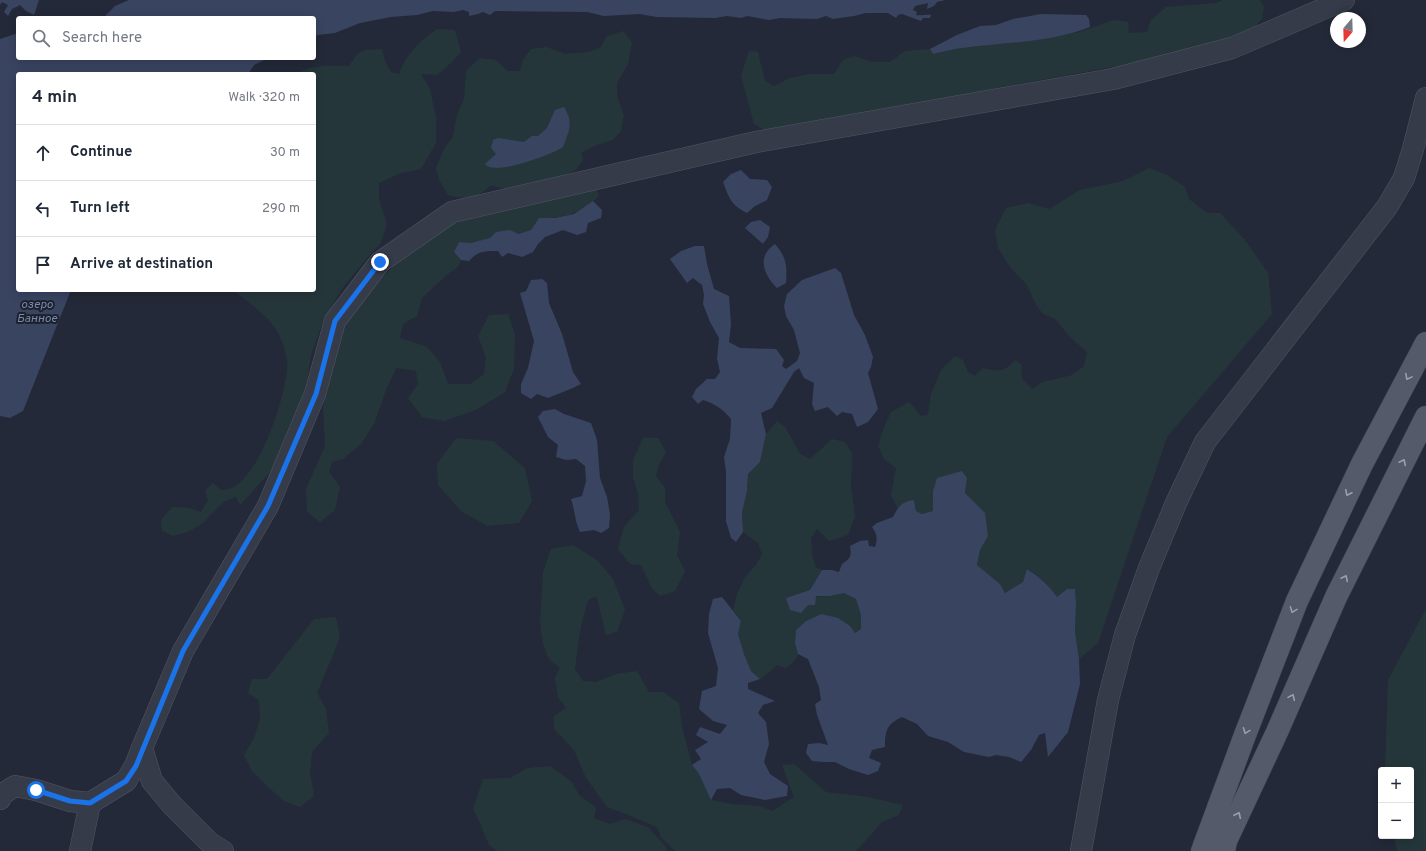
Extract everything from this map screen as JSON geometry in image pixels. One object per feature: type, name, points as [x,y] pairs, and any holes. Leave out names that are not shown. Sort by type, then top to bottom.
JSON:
[{"type":"main road","points":[[1202,851],[1297,600],[1362,464],[1426,343]]},
{"type":"main road","points":[[1224,851],[1226,841],[1336,597],[1426,417]]},
{"type":"street","points":[[0,799],[1,794],[15,786],[36,790],[70,801],[90,803],[126,781],[136,766],[142,748],[183,651],[268,506],[316,394],[335,321],[380,262],[452,212],[756,142],[1113,79],[1232,48],[1287,26],[1344,0]]},
{"type":"street","points":[[1081,851],[1108,700],[1124,635],[1176,502],[1205,442],[1387,207],[1404,178],[1413,150],[1426,98]]},
{"type":"street","points":[[142,748],[152,780],[172,805],[210,843],[223,851]]},
{"type":"street","points":[[80,851],[90,803]]},
{"type":"shaded area","points":[[1223,0],[1260,0],[1264,6],[1262,19],[1249,33],[1129,64],[1002,87],[954,98],[765,131],[754,124],[741,76],[749,51],[758,52],[765,81],[774,86],[790,78],[809,74],[834,74],[843,60],[854,56],[872,62],[890,62],[905,51],[930,49],[933,54],[962,48],[1044,39],[1079,32],[1114,20],[1128,22],[1129,33],[1147,32],[1151,20],[1166,7],[1217,3]]},
{"type":"shaded area","points":[[437,29],[455,30],[461,52],[437,75],[421,74],[430,89],[436,118],[436,143],[421,169],[401,173],[379,183],[379,199],[387,224],[381,243],[341,290],[322,324],[311,355],[307,382],[298,416],[273,469],[240,505],[236,497],[225,501],[203,523],[188,532],[173,536],[162,531],[161,520],[172,507],[189,508],[201,512],[208,500],[205,491],[213,483],[221,490],[228,489],[236,486],[245,477],[263,450],[281,400],[287,371],[287,359],[280,337],[270,321],[263,314],[235,292],[316,292],[316,72],[301,72],[316,67],[349,66],[359,53],[366,50],[382,49],[385,61],[391,72],[399,74],[410,54],[425,38]]},
{"type":"shaded area","points":[[623,31],[632,42],[628,64],[617,83],[617,96],[624,115],[621,131],[613,140],[594,146],[581,153],[583,160],[576,170],[562,177],[510,189],[490,186],[480,194],[465,198],[448,195],[439,180],[436,168],[444,149],[453,136],[457,115],[464,99],[466,71],[480,58],[496,60],[508,71],[520,71],[523,60],[531,49],[547,47],[565,54],[588,52],[600,48],[607,36]]},
{"type":"shaded area","points":[[1149,168],[1167,175],[1185,187],[1189,199],[1207,213],[1220,213],[1245,240],[1268,273],[1272,314],[1167,437],[1098,643],[1079,659],[1075,632],[1075,589],[1067,589],[1057,597],[1044,582],[1028,569],[1023,582],[1005,593],[1000,584],[977,565],[980,550],[988,536],[973,501],[965,493],[967,478],[948,476],[937,478],[933,511],[922,514],[916,511],[914,500],[904,502],[898,509],[891,495],[896,468],[884,459],[878,446],[891,412],[909,402],[921,416],[928,415],[931,394],[941,370],[955,356],[963,360],[968,372],[975,376],[983,368],[1001,370],[1008,367],[1015,360],[1021,364],[1022,378],[1032,389],[1043,382],[1072,375],[1084,366],[1087,352],[1070,337],[1054,318],[1043,314],[1036,305],[1027,285],[1010,267],[998,248],[995,230],[1006,208],[1028,203],[1049,209],[1080,190],[1123,181]]},
{"type":"shaded area","points":[[596,188],[599,196],[586,207],[572,214],[539,218],[531,230],[518,234],[471,243],[459,242],[454,252],[461,260],[458,267],[449,273],[422,298],[417,316],[403,324],[400,338],[427,347],[440,362],[448,384],[470,384],[484,374],[486,358],[478,336],[489,315],[508,314],[515,335],[514,369],[505,392],[476,410],[444,421],[422,417],[408,398],[418,384],[416,371],[396,368],[386,390],[374,424],[361,444],[343,459],[332,462],[329,472],[340,487],[335,510],[320,522],[307,512],[306,489],[325,446],[323,406],[341,335],[356,306],[410,248],[434,228]]},
{"type":"shaded area","points":[[777,421],[786,428],[800,454],[810,459],[832,439],[845,442],[852,453],[851,487],[855,516],[848,535],[829,541],[817,529],[811,538],[812,555],[816,568],[822,570],[810,590],[786,598],[830,596],[844,593],[856,599],[861,615],[861,629],[855,633],[821,614],[806,621],[796,630],[795,643],[798,654],[795,660],[786,668],[777,665],[760,679],[751,671],[744,654],[738,634],[741,621],[733,610],[737,594],[745,577],[756,565],[762,554],[758,543],[743,532],[742,513],[747,491],[748,474],[760,462],[766,434]]},
{"type":"shaded area","points":[[456,438],[493,441],[525,468],[532,501],[519,523],[488,526],[462,512],[438,485],[437,464]]},
{"type":"shaded area","points":[[643,438],[658,438],[666,452],[658,467],[656,476],[665,488],[665,502],[680,532],[677,555],[685,571],[675,591],[660,596],[652,588],[641,565],[630,564],[618,549],[624,527],[639,510],[638,493],[633,477],[633,460]]},
{"type":"shaded area","points":[[573,545],[597,560],[613,579],[625,610],[617,631],[606,636],[597,597],[589,599],[581,625],[575,669],[583,681],[596,682],[616,674],[637,671],[649,692],[663,692],[679,703],[682,727],[692,765],[699,774],[712,800],[732,804],[759,806],[773,811],[794,797],[782,765],[794,764],[826,792],[868,797],[903,805],[899,815],[882,822],[856,851],[675,851],[661,837],[658,828],[607,807],[586,778],[574,750],[554,729],[554,716],[566,708],[558,697],[555,678],[560,668],[549,659],[543,644],[540,622],[543,572],[551,549]]},
{"type":"shaded area","points":[[1426,609],[1426,851],[1397,851],[1395,839],[1414,839],[1414,767],[1385,767],[1388,680]]},
{"type":"shaded area","points":[[336,617],[340,638],[317,693],[326,709],[329,733],[312,752],[310,772],[314,796],[300,807],[284,801],[267,786],[252,771],[244,755],[254,738],[260,719],[259,700],[248,693],[252,679],[267,679],[314,619]]},
{"type":"shaded area","points":[[550,766],[571,781],[580,796],[596,807],[594,818],[610,824],[625,819],[648,827],[668,851],[497,851],[489,845],[473,809],[483,779],[510,778],[528,768]]},
{"type":"water","points":[[0,0],[39,0],[34,15],[26,11],[20,5],[12,9],[8,16],[4,12],[8,5],[2,2],[0,5]]},
{"type":"water","points":[[129,0],[946,0],[937,2],[934,6],[927,9],[928,3],[915,6],[913,10],[917,12],[916,15],[931,15],[930,18],[923,18],[921,21],[902,14],[898,15],[896,18],[888,13],[866,13],[833,19],[826,16],[817,19],[780,18],[769,20],[747,16],[741,18],[727,16],[715,18],[657,17],[639,14],[604,16],[587,12],[495,11],[490,15],[483,12],[469,16],[469,12],[463,10],[454,12],[433,11],[417,15],[391,17],[360,23],[335,33],[316,36],[316,16],[105,16],[115,6]]},
{"type":"water","points":[[1041,14],[1086,15],[1089,19],[1090,27],[1043,39],[959,48],[933,54],[930,49],[957,35],[980,26],[996,25],[1013,19]]},
{"type":"water","name":"озеро Банное","points":[[16,34],[16,60],[264,60],[254,65],[249,72],[16,72],[16,292],[70,292],[23,411],[10,418],[0,416],[0,39]]},
{"type":"water","points":[[564,107],[569,118],[570,127],[563,147],[538,158],[516,165],[497,168],[489,167],[485,164],[496,154],[491,148],[493,140],[498,138],[524,142],[532,136],[538,136],[547,128],[555,110]]},
{"type":"water","points":[[741,170],[750,179],[767,180],[772,187],[767,200],[755,206],[747,213],[734,204],[723,182],[731,174]]},
{"type":"water","points":[[593,201],[602,210],[601,218],[588,223],[586,232],[577,235],[563,230],[545,237],[533,252],[522,257],[508,253],[502,257],[498,251],[489,251],[478,253],[469,261],[461,260],[454,252],[459,242],[471,243],[490,238],[496,232],[510,230],[518,234],[531,230],[539,218],[555,218],[574,214]]},
{"type":"water","points":[[760,220],[770,227],[768,237],[763,244],[745,228],[751,222]]},
{"type":"water","points":[[775,244],[784,258],[786,272],[786,283],[777,288],[769,278],[764,266],[765,254]]},
{"type":"water","points":[[695,246],[704,246],[714,289],[729,296],[731,324],[729,342],[740,348],[776,349],[784,360],[782,366],[786,369],[797,361],[800,353],[794,330],[786,316],[784,306],[787,294],[802,280],[835,268],[841,273],[854,315],[865,335],[873,357],[868,373],[878,409],[868,422],[857,427],[852,414],[842,412],[837,416],[828,407],[815,411],[812,404],[814,383],[804,378],[799,368],[794,372],[772,408],[761,413],[766,434],[760,462],[748,474],[747,491],[742,513],[743,532],[736,542],[731,538],[726,521],[726,471],[724,457],[730,439],[731,419],[725,412],[715,405],[703,400],[698,404],[692,397],[696,389],[707,379],[715,379],[720,372],[717,359],[719,338],[710,322],[703,304],[704,295],[702,285],[693,278],[687,283],[670,259],[681,251]]},
{"type":"water","points":[[542,279],[547,283],[549,303],[562,334],[573,372],[581,384],[548,398],[537,394],[531,399],[521,393],[521,384],[528,368],[534,341],[520,293],[526,291],[531,280]]},
{"type":"water","points":[[555,409],[564,414],[591,423],[597,440],[600,478],[607,497],[610,514],[609,528],[601,533],[594,530],[580,532],[578,528],[571,499],[582,496],[586,481],[585,466],[576,459],[566,460],[556,457],[558,445],[548,437],[538,417],[543,411]]},
{"type":"water","points":[[962,471],[967,478],[965,493],[985,513],[988,536],[980,550],[977,565],[1000,584],[1005,593],[1023,582],[1027,569],[1044,582],[1057,597],[1067,589],[1075,589],[1075,632],[1079,659],[1080,684],[1068,732],[1048,757],[1045,733],[1039,735],[1031,750],[1021,762],[1009,757],[996,755],[989,757],[964,752],[948,742],[928,736],[917,724],[902,717],[893,722],[888,728],[886,732],[885,747],[872,750],[869,758],[881,763],[878,771],[868,775],[849,769],[835,762],[812,761],[806,753],[808,744],[819,743],[828,745],[817,715],[815,704],[821,700],[819,687],[808,659],[798,654],[795,643],[796,630],[806,621],[821,614],[838,618],[850,626],[855,633],[861,629],[861,615],[856,599],[844,593],[830,596],[816,596],[815,605],[808,605],[801,613],[790,610],[786,598],[810,590],[822,570],[839,572],[842,564],[850,557],[850,546],[860,541],[868,540],[869,546],[875,547],[876,537],[872,527],[877,523],[893,517],[903,503],[914,500],[916,511],[922,514],[933,511],[933,491],[937,478]]},
{"type":"water","points":[[722,597],[741,621],[738,634],[744,654],[751,671],[760,679],[748,683],[748,689],[775,701],[763,705],[758,713],[766,722],[769,744],[764,762],[770,774],[788,786],[787,796],[765,800],[741,795],[730,788],[717,789],[711,800],[699,774],[692,765],[701,759],[695,750],[708,742],[696,735],[700,727],[720,734],[727,725],[713,721],[699,709],[702,691],[716,686],[718,668],[708,633],[709,614],[713,599]]},
{"type":"route","points":[[36,790],[70,801],[90,803],[126,781],[136,766],[142,748],[183,651],[268,506],[316,394],[335,321],[380,262]]}]
